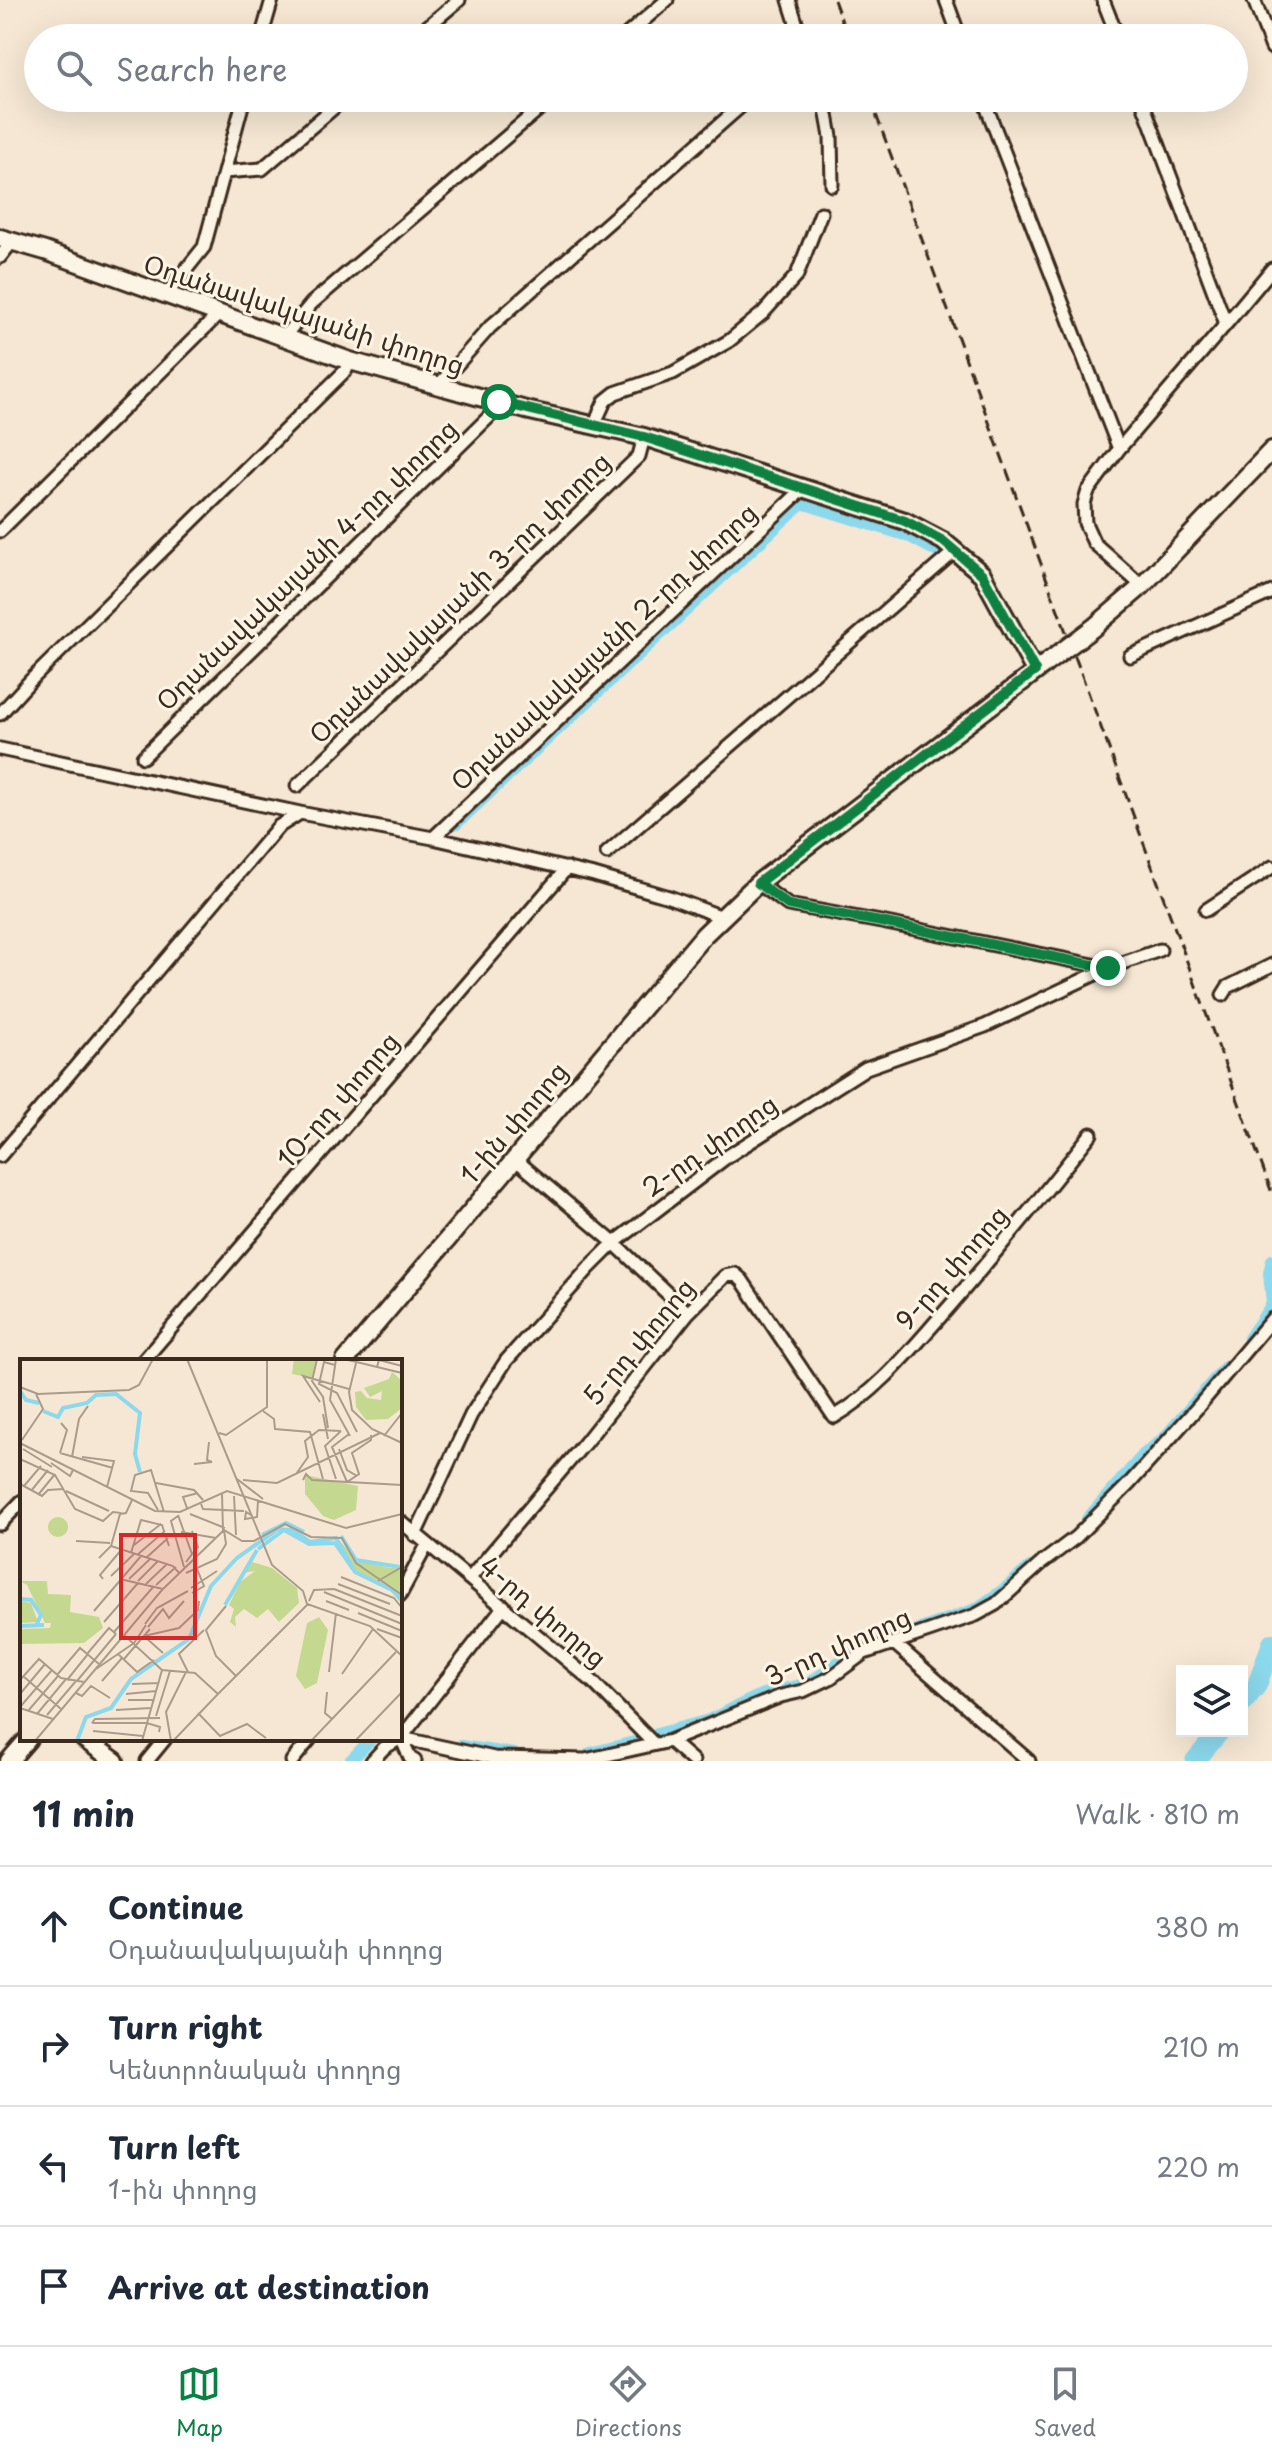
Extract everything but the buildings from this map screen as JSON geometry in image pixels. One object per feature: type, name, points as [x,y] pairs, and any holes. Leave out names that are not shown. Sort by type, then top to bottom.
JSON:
[{"type":"main road","name":"Օդանավակայանի փողոց","points":[[6,240],[350,361],[499,402],[644,437],[905,521],[943,541],[982,574],[1040,668]]},
{"type":"main road","name":"1-ին փողոց","points":[[347,1359],[722,917],[758,883],[1093,628],[1142,586],[1272,450]]},
{"type":"main road","points":[[6,1758],[26,1741]]},
{"type":"main road","points":[[87,1741],[115,1761]]},
{"type":"street","points":[[265,24],[272,0]]},
{"type":"street","points":[[431,24],[459,0]]},
{"type":"street","points":[[639,24],[667,0]]},
{"type":"street","points":[[789,0],[797,24]]},
{"type":"street","points":[[946,0],[955,24]]},
{"type":"street","points":[[1103,0],[1112,24]]},
{"type":"street","points":[[1254,0],[1272,48]]},
{"type":"street","points":[[165,296],[204,247],[240,112]]},
{"type":"street","points":[[224,172],[262,169],[329,112]]},
{"type":"street","points":[[283,338],[312,303],[536,112]]},
{"type":"street","points":[[438,386],[490,327],[734,112]]},
{"type":"street","points":[[827,112],[831,137],[832,185]]},
{"type":"street","points":[[988,112],[1119,449]]},
{"type":"street","points":[[1146,112],[1226,324]]},
{"type":"street","points":[[594,425],[605,401],[615,393],[673,373],[729,341],[763,313],[797,275],[821,213]]},
{"type":"street","points":[[0,257],[6,240]]},
{"type":"street","points":[[1142,586],[1094,543],[1085,523],[1084,504],[1088,491],[1119,449],[1272,269]]},
{"type":"street","points":[[0,531],[218,315]]},
{"type":"street","points":[[0,714],[346,370],[350,361]]},
{"type":"street","name":"Օդանավակայանի 4-րդ փողոց","points":[[143,757],[493,413],[499,402]]},
{"type":"street","name":"Օդանավակայանի 3-րդ փողոց","points":[[297,786],[639,456],[644,437]]},
{"type":"street","name":"Օդանավակայանի 2-րդ փողոց","points":[[433,838],[805,487]]},
{"type":"street","points":[[607,853],[955,551]]},
{"type":"street","points":[[1130,656],[1272,592]]},
{"type":"street","points":[[0,749],[567,868],[669,897],[722,917]]},
{"type":"street","points":[[0,1156],[278,827],[300,813]]},
{"type":"street","points":[[1206,910],[1272,867]]},
{"type":"street","name":"10-րդ փողոց","points":[[145,1359],[567,868]]},
{"type":"street","points":[[758,883],[788,905],[1108,968]]},
{"type":"street","name":"2-րդ փողոց","points":[[415,1535],[471,1415],[506,1361],[614,1243],[728,1156],[866,1068],[985,1026],[1108,968],[1160,950]]},
{"type":"street","points":[[1223,995],[1228,987],[1272,965]]},
{"type":"street","name":"9-րդ փողոց","points":[[834,1417],[857,1403],[917,1343],[1006,1242],[1091,1134]]},
{"type":"street","points":[[515,1159],[614,1243],[688,1313]]},
{"type":"street","name":"5-րդ փողոց","points":[[470,1578],[584,1444],[688,1313],[725,1276],[735,1274],[742,1280],[834,1417]]},
{"type":"street","name":"3-րդ փողոց","points":[[402,1738],[494,1758],[585,1760],[670,1741],[781,1696],[803,1691],[830,1678],[864,1653],[976,1615],[996,1604],[1076,1537],[1129,1484],[1272,1319]]},
{"type":"street","points":[[0,1524],[20,1503]]},
{"type":"street","name":"4-րդ փողոց","points":[[402,1523],[592,1681],[653,1743]]},
{"type":"street","points":[[402,1591],[427,1545]]},
{"type":"street","points":[[402,1737],[504,1606]]},
{"type":"street","points":[[894,1643],[1029,1761]]},
{"type":"street","points":[[402,1740],[410,1758],[415,1761]]},
{"type":"street","points":[[147,1761],[163,1741]]},
{"type":"street","points":[[292,1761],[306,1741]]},
{"type":"street","points":[[372,1761],[396,1741]]},
{"type":"street","points":[[670,1741],[693,1761]]},
{"type":"waterway","points":[[456,824],[802,503],[908,536],[938,552]]},
{"type":"waterway","points":[[1249,1338],[1272,1304],[1269,1273],[1272,1260]]},
{"type":"waterway","points":[[1087,1519],[1143,1455],[1164,1438],[1225,1367]]},
{"type":"waterway","points":[[657,1734],[709,1720],[763,1694],[809,1683],[856,1650],[976,1609],[1030,1567]]},
{"type":"waterway","points":[[1248,1696],[1257,1685],[1272,1643]]},
{"type":"waterway","points":[[1195,1761],[1215,1737]]},
{"type":"waterway","points":[[590,1753],[642,1740]]},
{"type":"waterway","points":[[350,1761],[369,1741]]},
{"type":"waterway","points":[[461,1746],[514,1754]]},
{"type":"railway","points":[[834,0],[843,24]]},
{"type":"railway","points":[[875,112],[1272,1193]]},
{"type":"route","points":[[499,402],[644,437],[905,521],[943,541],[982,574],[1035,671],[758,883],[788,905],[1108,968]]}]
